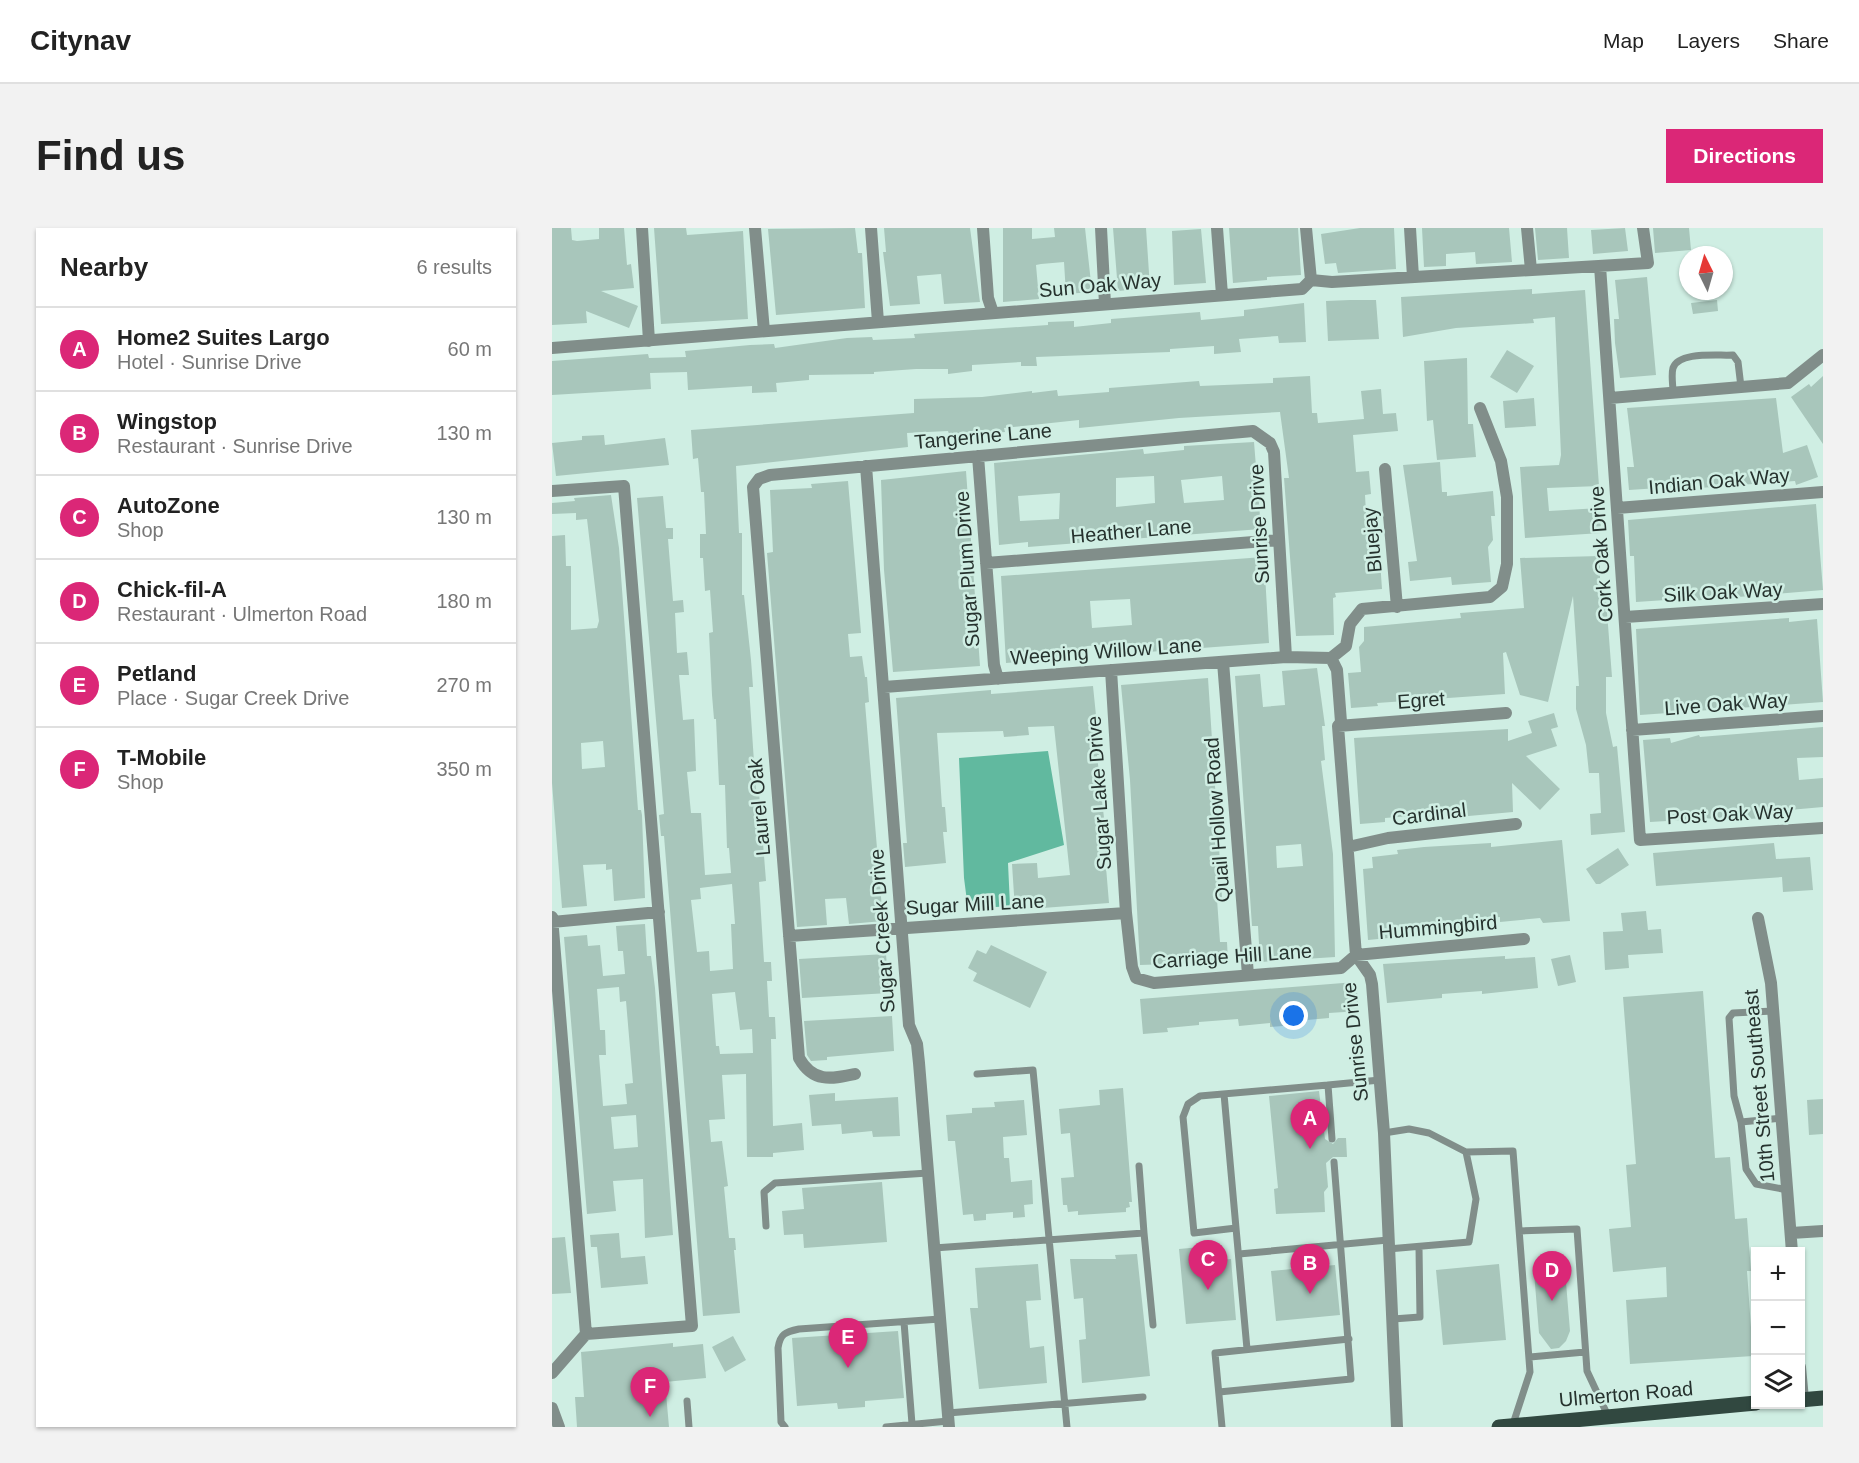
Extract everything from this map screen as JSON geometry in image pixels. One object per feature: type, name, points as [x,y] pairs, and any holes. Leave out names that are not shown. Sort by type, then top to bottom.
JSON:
[{"type":"main road","points":[[1805,1400],[1823,1398]]},
{"type":"main road","name":"Ulmerton Road","points":[[1506,1426],[1751,1404]]},
{"type":"street","points":[[642,228],[649,340]]},
{"type":"street","points":[[755,228],[764,331]]},
{"type":"street","points":[[872,228],[878,322]]},
{"type":"street","points":[[983,228],[988,298],[993,313]]},
{"type":"street","points":[[1101,228],[1105,304]]},
{"type":"street","points":[[1217,228],[1222,295]]},
{"type":"street","points":[[1306,228],[1311,280]]},
{"type":"street","points":[[1410,228],[1413,277]]},
{"type":"street","points":[[1527,228],[1531,270]]},
{"type":"street","name":"Sun Oak Way","points":[[552,348],[1302,289],[1311,280],[1332,282],[1648,263],[1643,228]]},
{"type":"street","name":"Cork Oak Drive","points":[[1600,266],[1640,840]]},
{"type":"street","points":[[1610,398],[1788,383],[1823,355]]},
{"type":"street","points":[[1331,658],[1346,646],[1350,624],[1362,609],[1490,597],[1502,587],[1507,564],[1508,496],[1501,461],[1480,408]]},
{"type":"street","name":"Sunrise Drive","points":[[1221,434],[1253,430],[1270,443],[1275,452],[1286,657]]},
{"type":"street","name":"Tangerine Lane","points":[[753,487],[759,479],[770,475],[1221,434]]},
{"type":"street","name":"Sugar Plum Drive","points":[[978,456],[998,679]]},
{"type":"street","name":"Sugar Creek Drive","points":[[866,466],[909,1025],[917,1044],[948,1420]]},
{"type":"street","name":"Bluejay","points":[[1385,469],[1397,607]]},
{"type":"street","points":[[552,491],[624,486],[692,1326],[585,1334]]},
{"type":"street","name":"Laurel Oak","points":[[753,487],[799,1058],[806,1070],[816,1077],[828,1080],[855,1074]]},
{"type":"street","name":"Indian Oak Way","points":[[1617,508],[1823,492]]},
{"type":"street","name":"Heather Lane","points":[[986,563],[1279,540]]},
{"type":"street","name":"Silk Oak Way","points":[[1625,617],[1823,604]]},
{"type":"street","name":"Weeping Willow Lane","points":[[884,687],[1286,657],[1331,658]]},
{"type":"street","name":"Sunrise Drive","points":[[1331,658],[1337,670],[1341,722],[1338,726],[1356,955],[1370,975],[1372,984],[1384,1133],[1397,1427]]},
{"type":"street","name":"Quail Hollow Road","points":[[1223,662],[1248,975]]},
{"type":"street","name":"Sugar Lake Drive","points":[[1111,670],[1126,913]]},
{"type":"street","name":"Egret","points":[[1338,726],[1506,713]]},
{"type":"street","name":"Live Oak Way","points":[[1632,730],[1823,716]]},
{"type":"street","name":"Cardinal","points":[[1348,847],[1388,838],[1516,824]]},
{"type":"street","name":"Post Oak Way","points":[[1640,840],[1823,828]]},
{"type":"street","points":[[552,1373],[585,1334],[552,919],[659,912]]},
{"type":"street","name":"Sugar Mill Lane","points":[[789,936],[1126,913]]},
{"type":"street","name":"Carriage Hill Lane","points":[[1126,913],[1132,967],[1136,978],[1154,984],[1341,968],[1356,955]]},
{"type":"street","name":"10th Street Southeast","points":[[1758,918],[1771,983],[1792,1247]]},
{"type":"street","name":"Hummingbird","points":[[1356,955],[1524,939]]},
{"type":"street","points":[[1791,1233],[1823,1231]]},
{"type":"street","points":[[552,1408],[559,1427]]},
{"type":"lane","points":[[1673,392],[1673,367],[1678,360],[1687,357],[1733,356],[1738,362],[1741,387]]},
{"type":"lane","points":[[1773,1011],[1733,1013],[1729,1018],[1734,1096],[1741,1122],[1746,1169],[1756,1184],[1788,1190]]},
{"type":"lane","points":[[977,1074],[1033,1070],[1067,1427]]},
{"type":"lane","points":[[1236,1228],[1194,1233],[1183,1117],[1188,1104],[1200,1096],[1380,1080]]},
{"type":"lane","points":[[1328,1085],[1332,1139]]},
{"type":"lane","points":[[1224,1094],[1247,1349]]},
{"type":"lane","points":[[1741,1122],[1782,1118]]},
{"type":"lane","points":[[1384,1133],[1409,1129],[1429,1133],[1466,1152],[1513,1151],[1530,1372],[1506,1426]]},
{"type":"lane","points":[[1239,1254],[1341,1245],[1419,1247],[1469,1242],[1476,1199],[1466,1152]]},
{"type":"lane","points":[[1219,1392],[1351,1379],[1334,1162]]},
{"type":"lane","points":[[1139,1166],[1153,1325]]},
{"type":"lane","points":[[766,1226],[764,1192],[775,1183],[928,1173]]},
{"type":"lane","points":[[1520,1232],[1577,1229],[1587,1371],[1608,1416]]},
{"type":"lane","points":[[934,1248],[1144,1233]]},
{"type":"lane","points":[[1392,1319],[1420,1317],[1419,1247]]},
{"type":"lane","points":[[785,1427],[782,1422],[778,1348],[779,1338],[785,1332],[799,1329],[940,1319]]},
{"type":"lane","points":[[903,1322],[912,1424]]},
{"type":"lane","points":[[1222,1427],[1215,1353],[1349,1339]]},
{"type":"lane","points":[[1530,1358],[1585,1352]]},
{"type":"lane","points":[[886,1427],[1065,1404],[1143,1397]]},
{"type":"lane","points":[[687,1401],[689,1427]]},
{"type":"shaded area","points":[[1048,751],[1064,845],[1008,863],[1010,906],[968,909],[964,878],[959,758]]},
{"type":"building","points":[[552,228],[571,228],[572,240],[577,241],[599,239],[599,228],[624,228],[627,265],[631,264],[634,288],[601,291],[638,306],[629,328],[586,311],[587,323],[552,325]]},
{"type":"building","points":[[654,228],[686,228],[687,235],[743,231],[748,319],[661,324]]},
{"type":"building","points":[[855,228],[858,253],[862,253],[865,308],[776,315],[768,229]]},
{"type":"building","points":[[884,228],[970,228],[980,302],[944,304],[941,274],[917,276],[920,304],[890,306],[883,252],[886,252]]},
{"type":"building","points":[[1003,228],[1032,228],[1032,239],[1055,237],[1054,228],[1085,228],[1092,292],[1066,294],[1064,262],[1041,264],[1036,265],[1039,299],[1003,302]]},
{"type":"building","points":[[1113,228],[1146,228],[1150,288],[1118,291]]},
{"type":"building","points":[[1229,228],[1298,228],[1301,275],[1267,277],[1267,280],[1233,283]]},
{"type":"building","points":[[1360,228],[1394,228],[1396,269],[1338,273],[1336,263],[1325,264],[1321,234]]},
{"type":"building","points":[[1422,228],[1509,228],[1512,262],[1476,264],[1475,252],[1446,254],[1446,266],[1424,267]]},
{"type":"building","points":[[1535,228],[1567,228],[1569,258],[1538,260]]},
{"type":"building","points":[[1625,228],[1628,251],[1593,254],[1591,230]]},
{"type":"building","points":[[1653,228],[1689,228],[1691,246],[1679,246],[1679,251],[1655,253]]},
{"type":"building","points":[[1201,229],[1206,283],[1174,285],[1172,231]]},
{"type":"building","points":[[1647,277],[1656,375],[1620,378],[1615,343],[1614,319],[1619,319],[1615,280]]},
{"type":"building","points":[[1532,289],[1532,294],[1585,290],[1599,486],[1547,488],[1549,511],[1600,508],[1601,533],[1525,538],[1520,467],[1559,465],[1561,455],[1555,317],[1533,319],[1534,323],[1456,328],[1403,337],[1401,297]]},
{"type":"building","points":[[1376,300],[1379,339],[1328,341],[1326,301]]},
{"type":"building","points":[[1717,300],[1718,311],[1693,314],[1691,303]]},
{"type":"building","points":[[1304,303],[1306,342],[1279,343],[1278,336],[1239,339],[1241,352],[1214,354],[1214,346],[1170,349],[1170,352],[1036,357],[1037,366],[1021,366],[1021,362],[972,365],[972,371],[948,374],[948,369],[916,369],[874,372],[874,374],[809,375],[809,380],[776,383],[777,392],[752,393],[752,386],[688,390],[687,372],[650,373],[651,389],[552,395],[552,361],[648,354],[649,358],[686,357],[685,351],[750,345],[774,344],[775,348],[847,338],[872,337],[873,340],[915,338],[914,334],[1048,325],[1048,322],[1074,321],[1074,327],[1111,323],[1111,319],[1200,312],[1201,320],[1244,316],[1244,310]]},
{"type":"building","points":[[1507,350],[1534,366],[1517,393],[1490,377]]},
{"type":"building","points":[[1467,358],[1468,424],[1473,424],[1476,457],[1437,460],[1433,420],[1427,421],[1424,361]]},
{"type":"building","points":[[1310,376],[1312,413],[1317,413],[1318,423],[1364,419],[1361,391],[1381,389],[1383,414],[1396,413],[1398,431],[1353,435],[1356,472],[1369,471],[1371,494],[1365,495],[1368,547],[1379,546],[1382,589],[1335,593],[1336,597],[1333,598],[1334,635],[1296,636],[1284,478],[1289,478],[1280,412],[1179,418],[1079,428],[1079,420],[1004,428],[1005,432],[981,434],[981,432],[949,434],[948,431],[907,433],[908,447],[736,466],[739,533],[742,533],[742,595],[744,595],[753,687],[749,687],[756,792],[759,792],[766,881],[759,882],[764,962],[771,962],[772,981],[767,981],[769,1017],[775,1017],[776,1039],[771,1039],[773,1126],[802,1123],[804,1150],[773,1153],[773,1157],[747,1157],[746,1074],[722,1075],[725,1119],[709,1120],[711,1142],[722,1141],[728,1186],[724,1187],[729,1238],[735,1238],[740,1313],[703,1316],[664,836],[661,836],[659,815],[664,814],[637,498],[663,496],[666,528],[673,528],[673,539],[668,539],[673,601],[683,600],[684,612],[675,613],[677,653],[687,652],[689,675],[679,675],[683,720],[694,719],[696,771],[687,772],[691,813],[701,813],[705,875],[731,873],[729,848],[727,848],[725,785],[719,785],[716,719],[714,719],[712,695],[709,633],[713,632],[710,590],[705,591],[703,558],[700,558],[700,534],[706,534],[704,492],[701,492],[698,458],[693,459],[691,430],[914,413],[914,399],[982,397],[1057,390],[1058,396],[1109,392],[1109,388],[1199,381],[1200,386],[1273,383],[1273,378]],"holes":[[[732,884],[735,924],[731,924],[733,969],[710,971],[709,951],[697,952],[691,900],[701,899],[700,888]],[[735,992],[740,1030],[752,1029],[753,1053],[720,1054],[719,1046],[716,1046],[712,994]]]},
{"type":"building","points":[[1823,376],[1823,444],[1791,397],[1809,384],[1811,387]]},
{"type":"building","points":[[1534,398],[1536,426],[1505,428],[1503,401]]},
{"type":"building","points":[[1776,398],[1783,453],[1807,445],[1818,477],[1796,485],[1795,481],[1659,491],[1659,488],[1629,490],[1627,467],[1634,467],[1627,408]]},
{"type":"building","points":[[604,435],[605,445],[665,438],[669,465],[556,476],[552,443],[582,440],[582,436]]},
{"type":"building","points":[[1254,442],[1261,529],[1028,547],[1028,542],[999,545],[994,463],[1143,449],[1144,454],[1184,450],[1184,446]],"holes":[[[1154,476],[1155,503],[1116,507],[1116,478]],[[1222,476],[1224,500],[1184,503],[1181,480]],[[1060,493],[1059,519],[1020,521],[1018,496]]]},
{"type":"building","points":[[1440,462],[1442,492],[1447,492],[1447,496],[1493,491],[1495,516],[1491,516],[1493,540],[1488,547],[1491,582],[1452,585],[1451,577],[1410,581],[1408,562],[1417,561],[1403,465]]},
{"type":"building","points":[[966,471],[980,666],[893,672],[884,570],[881,480]]},
{"type":"building","points":[[848,481],[861,633],[848,634],[850,657],[862,656],[865,677],[867,677],[869,702],[865,703],[883,921],[849,924],[846,898],[825,899],[827,925],[797,927],[767,553],[773,552],[770,490],[812,488],[811,484]]},
{"type":"building","points":[[611,495],[619,548],[638,810],[641,810],[642,815],[645,898],[614,901],[612,869],[606,870],[606,864],[583,865],[587,906],[562,908],[552,783],[552,536],[565,535],[566,566],[571,566],[571,630],[597,628],[599,621],[587,519],[576,520],[576,513],[552,514],[552,503],[575,501],[574,498]],"holes":[[[603,741],[605,767],[582,769],[581,743]]]},
{"type":"building","points":[[1816,504],[1823,590],[1666,603],[1666,600],[1636,602],[1634,556],[1630,556],[1628,520]]},
{"type":"building","points":[[1600,556],[1600,586],[1605,586],[1612,677],[1606,677],[1606,713],[1613,747],[1617,746],[1625,832],[1591,835],[1590,814],[1601,813],[1599,773],[1589,773],[1586,745],[1576,709],[1576,686],[1579,686],[1573,596],[1548,702],[1520,695],[1506,652],[1503,653],[1505,694],[1377,703],[1378,706],[1351,708],[1348,673],[1361,672],[1359,647],[1364,641],[1364,627],[1461,618],[1460,613],[1524,608],[1520,558]]},
{"type":"building","points":[[1264,557],[1269,643],[1134,653],[1133,643],[1087,646],[1088,657],[1006,663],[1001,576]],"holes":[[[1130,599],[1132,625],[1092,628],[1090,601]]]},
{"type":"building","points":[[1789,618],[1789,622],[1817,619],[1823,702],[1640,715],[1636,629]]},
{"type":"building","points":[[1317,668],[1325,726],[1322,726],[1325,760],[1321,761],[1333,854],[1335,957],[1260,962],[1258,926],[1252,926],[1235,676],[1260,674],[1263,707],[1285,705],[1282,671]],"holes":[[[1301,844],[1303,866],[1277,868],[1276,846]]]},
{"type":"building","points":[[1208,678],[1222,898],[1217,899],[1220,942],[1227,942],[1228,962],[1140,965],[1130,780],[1121,685]]},
{"type":"building","points":[[1093,686],[1100,755],[1097,755],[1108,854],[1105,855],[1109,903],[1015,910],[1012,864],[1037,863],[1038,878],[1070,875],[1054,726],[1028,727],[1029,735],[1004,737],[1003,731],[937,733],[942,807],[945,807],[947,832],[943,832],[946,863],[905,867],[903,843],[907,843],[896,698],[991,690],[991,694]]},
{"type":"building","points":[[1554,713],[1558,727],[1551,729],[1557,746],[1526,756],[1560,789],[1540,810],[1512,783],[1513,812],[1424,820],[1424,815],[1385,818],[1385,822],[1360,824],[1354,738],[1508,729],[1508,741],[1532,733],[1528,721]]},
{"type":"building","points":[[1823,727],[1823,757],[1797,758],[1799,780],[1823,778],[1823,807],[1766,812],[1766,818],[1650,822],[1643,740],[1670,738],[1671,743],[1699,735],[1700,737]]},
{"type":"building","points":[[1562,840],[1570,921],[1543,923],[1540,918],[1500,922],[1500,917],[1461,920],[1462,931],[1368,940],[1363,869],[1373,868],[1372,857],[1398,854],[1397,850],[1424,847],[1491,843],[1491,847]]},
{"type":"building","points":[[1774,843],[1776,859],[1810,857],[1813,890],[1783,892],[1782,877],[1656,886],[1653,853]]},
{"type":"building","points":[[1618,848],[1629,865],[1600,884],[1596,884],[1586,869]]},
{"type":"building","points":[[1646,911],[1648,930],[1661,929],[1663,953],[1628,955],[1629,968],[1605,970],[1603,932],[1623,931],[1621,913]]},
{"type":"building","points":[[645,924],[647,956],[651,956],[673,1235],[645,1238],[643,1179],[613,1181],[616,1211],[587,1214],[564,937],[587,935],[588,946],[600,945],[603,976],[625,974],[623,951],[618,951],[616,926]],"holes":[[[619,987],[620,1002],[626,1001],[633,1083],[625,1084],[627,1104],[603,1106],[599,1055],[606,1055],[605,1030],[600,1030],[597,989]],[[636,1115],[638,1147],[614,1149],[611,1117]]]},
{"type":"building","points":[[991,945],[1047,972],[1030,1008],[973,981],[977,973],[968,968],[977,950],[986,954]]},
{"type":"building","points":[[886,954],[889,993],[802,998],[799,959]]},
{"type":"building","points":[[1570,955],[1576,982],[1558,986],[1551,959]]},
{"type":"building","points":[[1505,956],[1505,959],[1535,957],[1538,988],[1482,994],[1482,991],[1442,994],[1442,998],[1387,1003],[1383,964]]},
{"type":"building","points":[[1356,982],[1359,1011],[1329,1013],[1329,1018],[1296,1021],[1296,1025],[1270,1027],[1270,1023],[1239,1026],[1238,1019],[1199,1022],[1199,1025],[1167,1028],[1168,1032],[1143,1034],[1140,999]]},
{"type":"building","points":[[1703,991],[1715,1158],[1730,1157],[1735,1219],[1747,1218],[1751,1271],[1747,1271],[1751,1356],[1630,1364],[1626,1300],[1667,1297],[1666,1267],[1613,1272],[1609,1229],[1631,1227],[1626,1165],[1636,1164],[1623,997]]},
{"type":"building","points":[[892,1016],[894,1051],[827,1057],[827,1060],[811,1061],[807,1055],[804,1021]]},
{"type":"building","points":[[1123,1088],[1132,1202],[1129,1202],[1130,1207],[1126,1208],[1126,1212],[1078,1215],[1078,1211],[1068,1212],[1067,1205],[1063,1205],[1061,1178],[1074,1177],[1070,1133],[1061,1134],[1059,1109],[1100,1105],[1099,1090]]},
{"type":"building","points":[[1319,1091],[1325,1139],[1333,1144],[1338,1138],[1346,1138],[1347,1157],[1333,1157],[1326,1163],[1328,1187],[1324,1192],[1325,1212],[1276,1214],[1274,1189],[1278,1188],[1269,1096]]},
{"type":"building","points":[[835,1093],[835,1101],[898,1097],[900,1136],[873,1137],[872,1131],[842,1134],[841,1124],[812,1126],[809,1095]]},
{"type":"building","points":[[1823,1099],[1823,1134],[1809,1135],[1807,1100]]},
{"type":"building","points":[[1024,1100],[1027,1135],[1003,1137],[1004,1158],[1009,1158],[1011,1182],[1032,1180],[1033,1204],[1024,1205],[1025,1217],[1013,1218],[1013,1212],[986,1214],[986,1220],[974,1221],[973,1214],[963,1215],[955,1141],[948,1141],[946,1115],[972,1113],[972,1108],[995,1107],[994,1102]]},
{"type":"building","points":[[882,1182],[887,1242],[804,1248],[803,1234],[784,1235],[782,1211],[804,1209],[802,1188]]},
{"type":"building","points":[[619,1233],[621,1258],[645,1256],[648,1284],[601,1288],[597,1247],[591,1247],[590,1235]]},
{"type":"building","points":[[565,1237],[571,1293],[552,1294],[552,1238]]},
{"type":"building","points":[[1222,1245],[1223,1260],[1231,1259],[1236,1320],[1186,1324],[1179,1249]]},
{"type":"building","points":[[1137,1254],[1150,1376],[1082,1383],[1079,1340],[1086,1339],[1083,1298],[1074,1299],[1070,1259],[1116,1259],[1115,1255]]},
{"type":"building","points":[[1038,1264],[1041,1300],[1026,1301],[1030,1348],[1044,1346],[1047,1383],[979,1389],[970,1308],[978,1308],[975,1268]]},
{"type":"building","points":[[1499,1264],[1506,1340],[1443,1345],[1436,1270]]},
{"type":"building","points":[[1335,1265],[1340,1315],[1276,1321],[1271,1271]]},
{"type":"building","points":[[1565,1270],[1570,1331],[1566,1341],[1559,1348],[1551,1349],[1539,1333],[1534,1272]]},
{"type":"building","points":[[898,1331],[904,1398],[865,1401],[865,1407],[838,1409],[837,1403],[797,1406],[792,1338]]},
{"type":"building","points":[[733,1336],[746,1360],[725,1372],[712,1347]]},
{"type":"building","points":[[673,1343],[673,1347],[703,1344],[706,1378],[665,1382],[669,1427],[577,1427],[575,1397],[584,1397],[581,1352]]},
{"type":"place","name":"Home2 Suites Largo","points":[[1310,1149]]},
{"type":"place","name":"AutoZone","points":[[1208,1290]]},
{"type":"place","name":"Wingstop","points":[[1310,1294]]},
{"type":"place","name":"Chick-fil-A","points":[[1552,1301]]},
{"type":"place","name":"Petland","points":[[848,1368]]},
{"type":"place","name":"T-Mobile","points":[[650,1417]]}]
